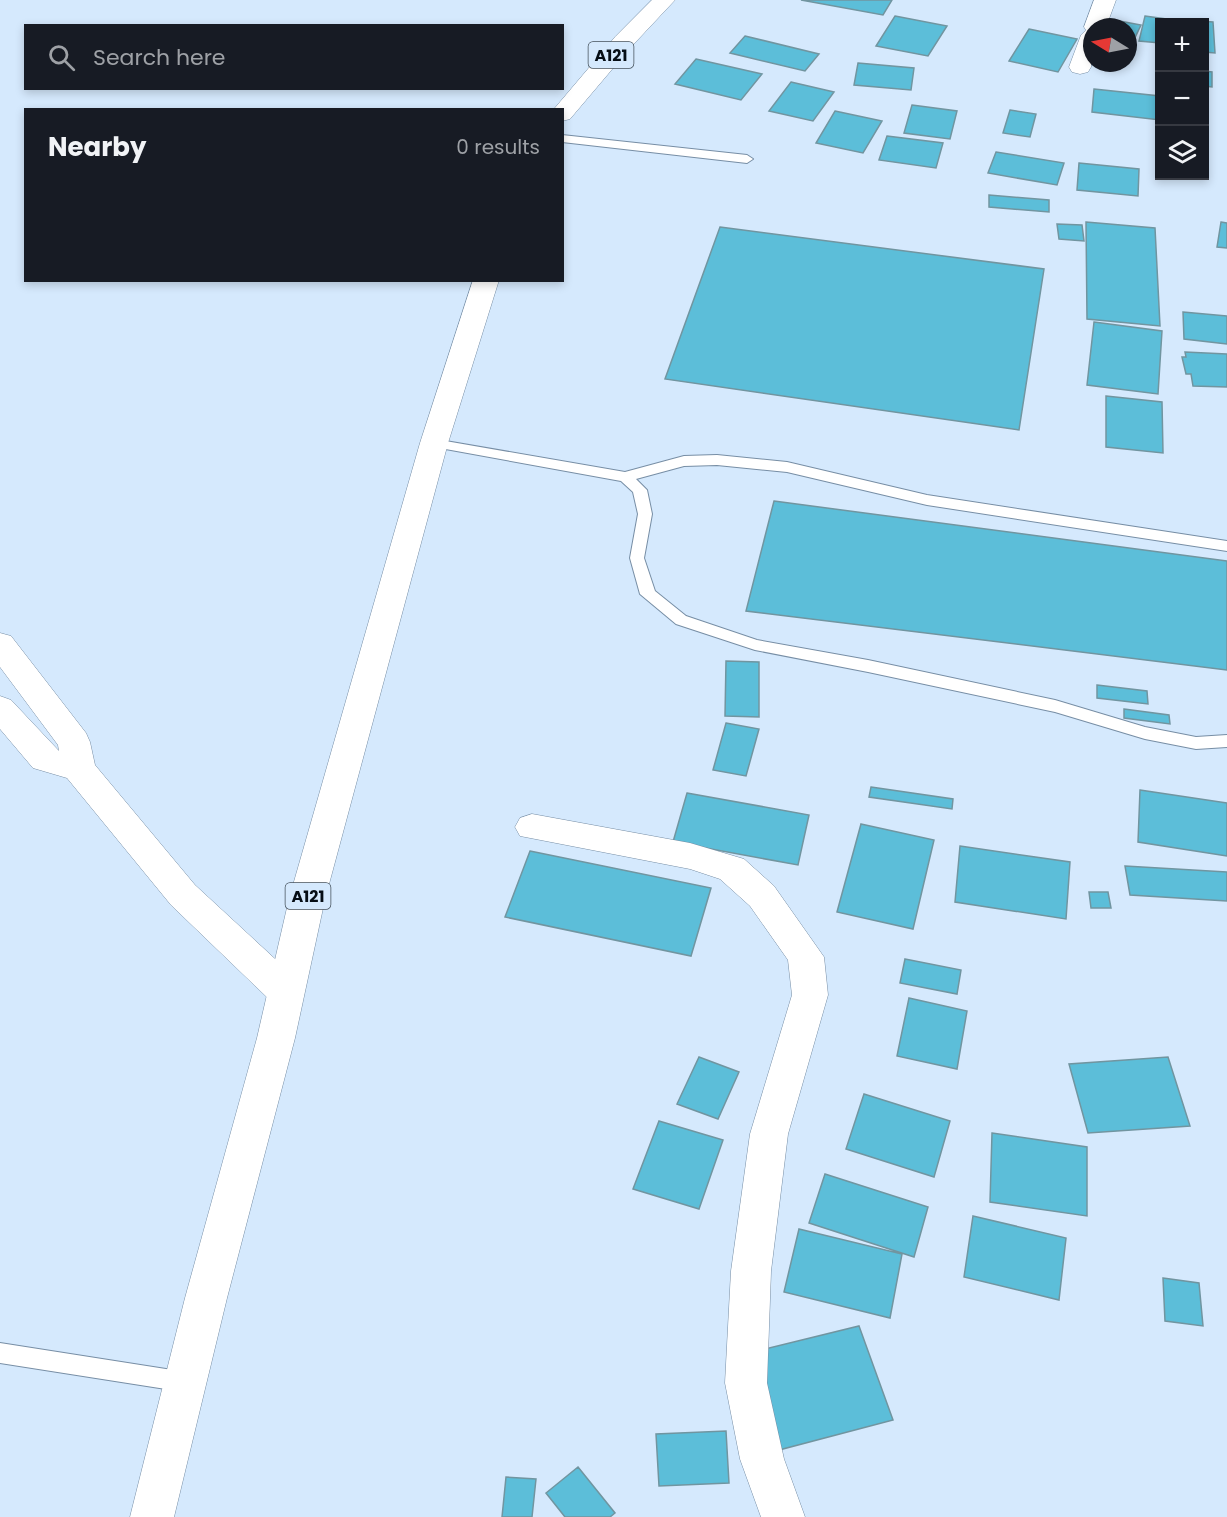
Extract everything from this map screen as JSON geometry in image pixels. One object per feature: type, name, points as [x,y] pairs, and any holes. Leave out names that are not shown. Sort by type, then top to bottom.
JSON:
[{"type":"main road","name":"A121","points":[[564,112],[623,42],[664,0]]},
{"type":"main road","points":[[1098,18],[1105,0]]},
{"type":"main road","points":[[1080,68],[1083,60]]},
{"type":"main road","name":"A121","points":[[152,1517],[331,810],[434,443],[485,282]]},
{"type":"main road","points":[[0,644],[74,742],[79,769],[183,895],[286,992]]},
{"type":"main road","points":[[0,708],[45,759],[79,769]]},
{"type":"main road","points":[[532,827],[690,856],[732,869],[762,896],[806,957],[810,994],[769,1134],[751,1271],[746,1383],[762,1459],[783,1517]]},
{"type":"lane","points":[[564,138],[747,159]]},
{"type":"lane","points":[[434,443],[624,477],[684,461],[717,460],[787,467],[927,500],[1227,546]]},
{"type":"lane","points":[[624,477],[640,490],[645,513],[637,558],[648,594],[681,620],[755,645],[868,666],[1055,706],[1144,734],[1196,743],[1227,741]]},
{"type":"lane","points":[[0,1353],[185,1383]]},
{"type":"building","points":[[801,0],[892,0],[883,15]]},
{"type":"building","points":[[895,16],[947,26],[928,56],[876,46]]},
{"type":"building","points":[[1145,16],[1159,18],[1155,18],[1155,43],[1139,41]]},
{"type":"building","points":[[1209,22],[1213,22],[1215,53],[1209,52]]},
{"type":"building","points":[[1029,29],[1077,39],[1058,72],[1009,61]]},
{"type":"building","points":[[745,36],[819,54],[805,71],[730,53]]},
{"type":"building","points":[[696,59],[762,74],[741,100],[675,84]]},
{"type":"building","points":[[858,63],[914,68],[911,90],[854,85]]},
{"type":"building","points":[[1209,72],[1212,72],[1212,87],[1209,87]]},
{"type":"building","points":[[791,82],[834,92],[813,121],[769,111]]},
{"type":"building","points":[[1094,89],[1155,95],[1155,119],[1092,112]]},
{"type":"building","points":[[912,105],[957,111],[950,139],[904,133]]},
{"type":"building","points":[[1010,110],[1036,114],[1030,137],[1003,133]]},
{"type":"building","points":[[835,111],[882,121],[863,153],[816,143]]},
{"type":"building","points":[[887,136],[943,143],[936,168],[879,160]]},
{"type":"building","points":[[996,152],[1064,163],[1057,185],[988,173]]},
{"type":"building","points":[[1079,163],[1139,169],[1138,196],[1077,190]]},
{"type":"building","points":[[989,195],[1049,200],[1049,212],[989,207]]},
{"type":"building","points":[[1086,222],[1155,228],[1160,326],[1087,319]]},
{"type":"building","points":[[1221,222],[1227,223],[1227,248],[1217,247]]},
{"type":"building","points":[[1057,224],[1082,225],[1084,241],[1059,239]]},
{"type":"building","points":[[720,227],[1044,269],[1019,430],[665,379]]},
{"type":"building","points":[[1183,312],[1227,316],[1227,344],[1184,339]]},
{"type":"building","points":[[1094,322],[1162,331],[1158,394],[1087,385]]},
{"type":"building","points":[[1185,352],[1227,354],[1227,387],[1193,386],[1191,374],[1186,374],[1182,357],[1186,357]]},
{"type":"building","points":[[1106,396],[1162,402],[1163,453],[1106,447]]},
{"type":"building","points":[[774,501],[1227,561],[1227,670],[746,611]]},
{"type":"building","points":[[726,661],[759,662],[759,717],[725,716]]},
{"type":"building","points":[[1097,685],[1147,691],[1148,704],[1097,698]]},
{"type":"building","points":[[1124,709],[1169,715],[1170,724],[1124,718]]},
{"type":"building","points":[[726,723],[759,729],[746,776],[713,770]]},
{"type":"building","points":[[871,787],[953,799],[952,809],[869,797]]},
{"type":"building","points":[[1140,790],[1227,803],[1227,856],[1138,842]]},
{"type":"building","points":[[687,793],[809,815],[798,865],[673,842]]},
{"type":"building","points":[[861,824],[934,840],[913,929],[837,912]]},
{"type":"building","points":[[960,846],[1070,862],[1066,919],[955,902]]},
{"type":"building","points":[[530,851],[711,888],[691,956],[505,917]]},
{"type":"building","points":[[1125,866],[1227,872],[1227,901],[1130,895]]},
{"type":"building","points":[[1089,892],[1108,892],[1111,908],[1091,908]]},
{"type":"building","points":[[905,959],[961,970],[957,994],[900,983]]},
{"type":"building","points":[[909,998],[967,1011],[957,1069],[897,1056]]},
{"type":"building","points":[[699,1057],[739,1072],[718,1119],[677,1104]]},
{"type":"building","points":[[1168,1057],[1190,1126],[1088,1133],[1069,1064]]},
{"type":"building","points":[[864,1094],[950,1121],[934,1177],[846,1149]]},
{"type":"building","points":[[659,1121],[723,1140],[699,1209],[633,1189]]},
{"type":"building","points":[[992,1133],[1087,1147],[1087,1216],[990,1202]]},
{"type":"building","points":[[825,1174],[928,1207],[914,1257],[809,1223]]},
{"type":"building","points":[[973,1216],[1066,1238],[1059,1300],[964,1277]]},
{"type":"building","points":[[799,1229],[902,1254],[890,1318],[784,1292]]},
{"type":"building","points":[[1163,1278],[1199,1283],[1203,1326],[1165,1321]]},
{"type":"building","points":[[859,1326],[893,1420],[779,1450],[749,1353]]},
{"type":"building","points":[[726,1431],[729,1483],[659,1486],[656,1434]]},
{"type":"building","points":[[578,1467],[615,1513],[610,1517],[565,1517],[546,1493]]},
{"type":"building","points":[[506,1477],[536,1479],[532,1517],[502,1517]]}]
